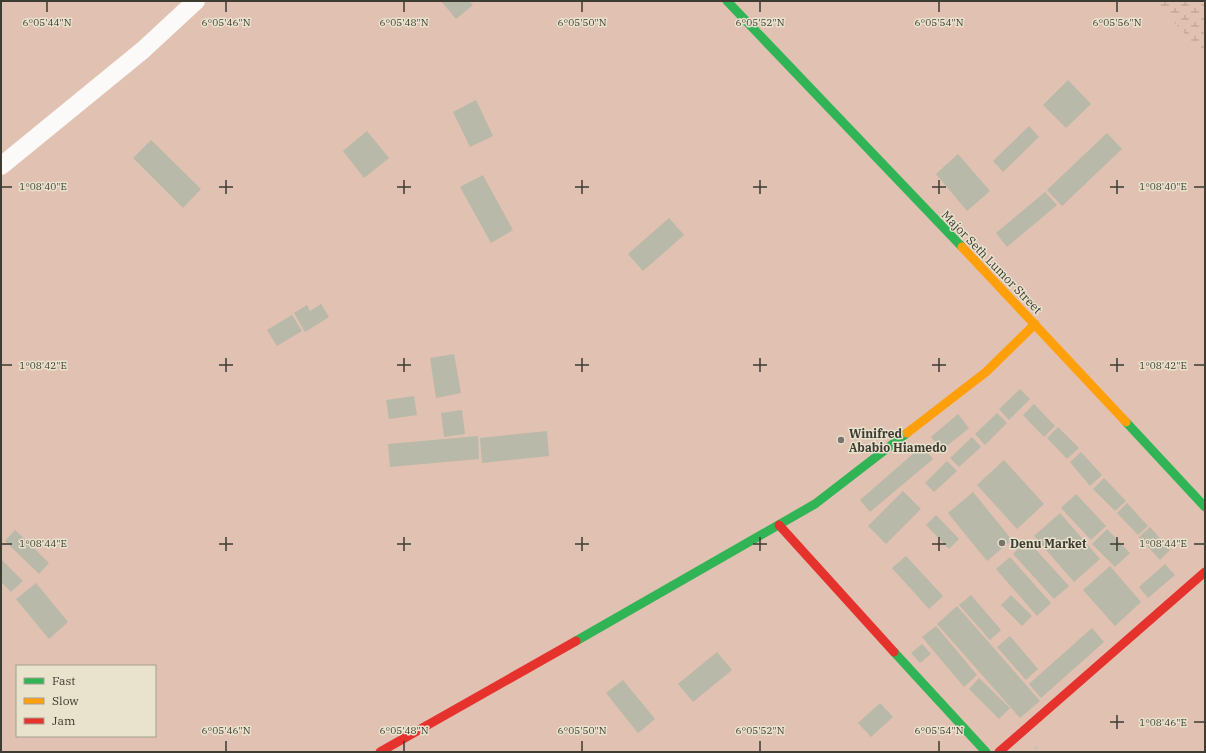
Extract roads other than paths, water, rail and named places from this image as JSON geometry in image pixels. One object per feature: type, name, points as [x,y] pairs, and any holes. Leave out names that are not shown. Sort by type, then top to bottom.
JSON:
[{"type":"street","points":[[1,166],[143,50],[196,1]]},
{"type":"street","name":"Major Seth Lumor Street","points":[[728,1],[1205,507]]},
{"type":"street","points":[[380,752],[815,504],[986,372],[1034,324]]},
{"type":"street","points":[[779,525],[986,752]]},
{"type":"street","points":[[999,752],[1205,572]]},
{"type":"place","name":"Winifred Ababio Hiamedo","points":[[841,440]]},
{"type":"place","name":"Denu Market","points":[[1002,543]]}]
